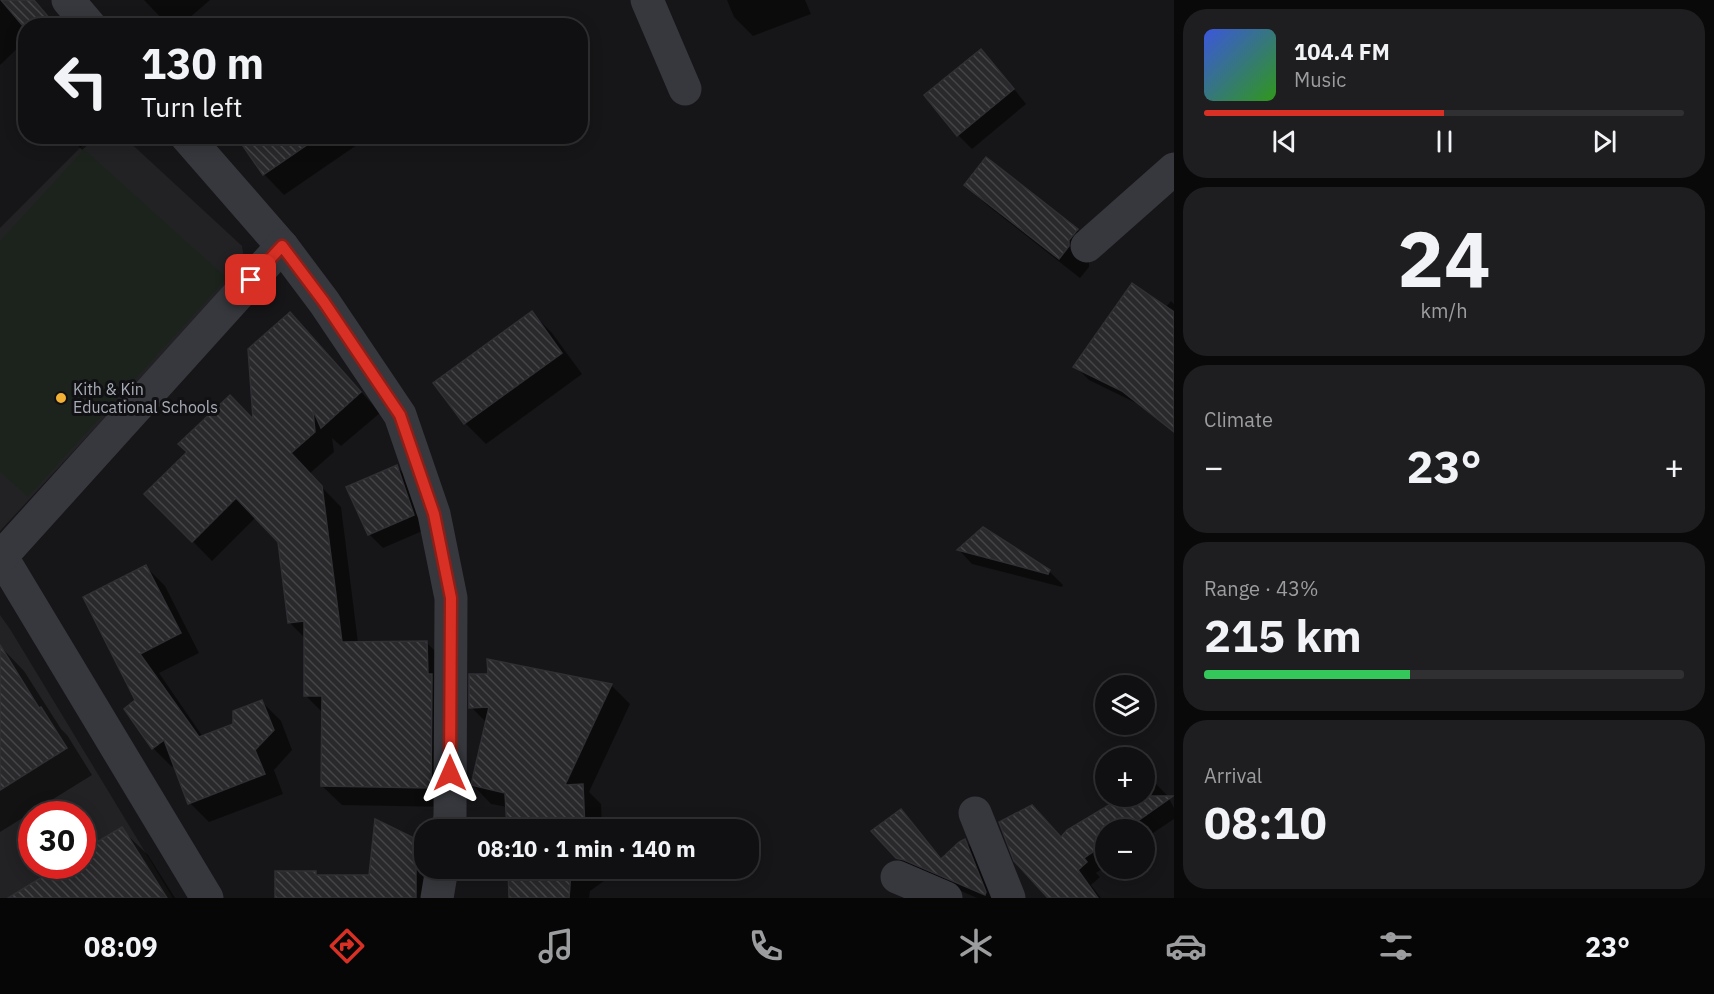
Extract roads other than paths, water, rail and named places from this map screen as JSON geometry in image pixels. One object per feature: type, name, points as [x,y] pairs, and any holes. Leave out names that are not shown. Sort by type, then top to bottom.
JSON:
[{"type":"street","points":[[68,0],[83,18]]},
{"type":"street","points":[[647,0],[685,89]]},
{"type":"street","points":[[193,144],[282,246],[324,302],[400,415],[434,514],[451,598],[450,819]]},
{"type":"street","points":[[1087,246],[1174,169]]},
{"type":"street","points":[[207,898],[1,555],[282,246]]},
{"type":"street","points":[[975,813],[1010,898]]},
{"type":"street","points":[[897,877],[946,898]]},
{"type":"street","points":[[437,898],[440,879]]},
{"type":"place","name":"Kith & Kin Educational Schools","points":[[61,398]]}]
